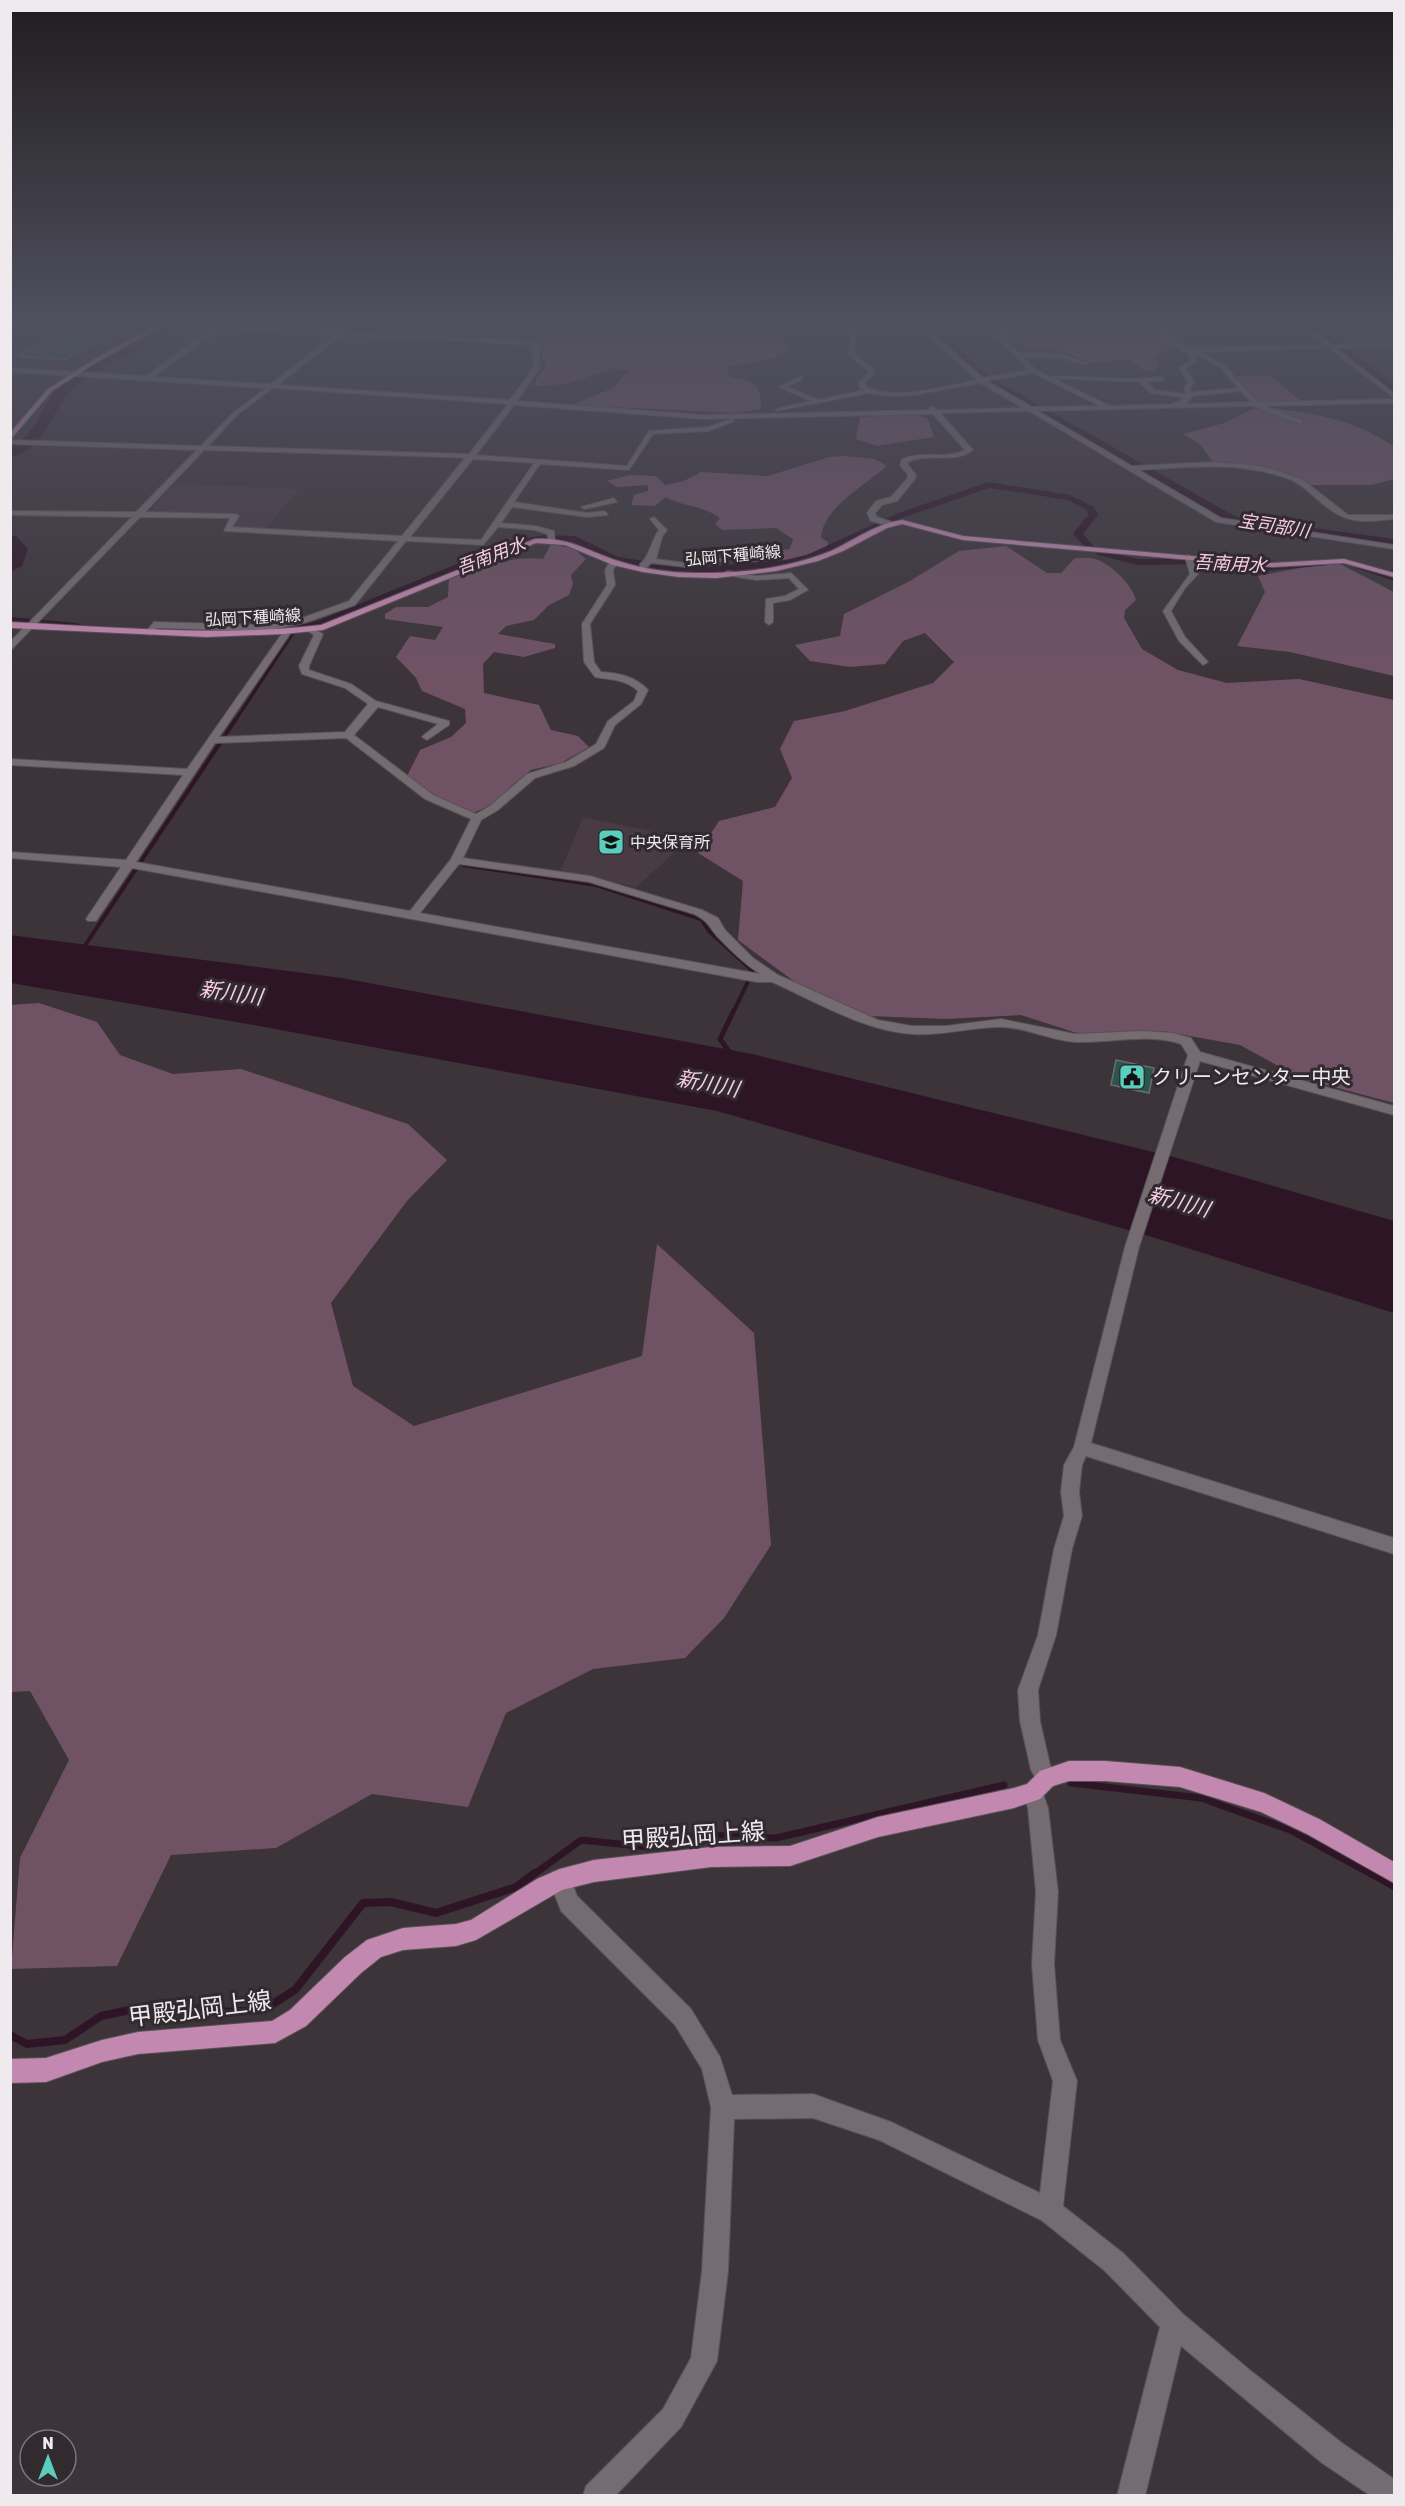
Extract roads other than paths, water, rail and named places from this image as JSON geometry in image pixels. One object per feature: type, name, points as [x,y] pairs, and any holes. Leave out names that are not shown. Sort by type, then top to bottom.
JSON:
[{"type":"main road","name":"弘岡下種崎線","points":[[10,625],[35,622],[151,630],[286,634],[444,579],[523,544],[553,538],[577,544],[614,562],[645,564],[678,575],[728,573],[807,561],[856,542],[890,524],[921,524],[941,534],[963,538],[1190,560],[1291,565],[1330,560],[1344,561],[1395,575]]},
{"type":"main road","name":"甲殿弘岡上線","points":[[10,2071],[46,2070],[102,2051],[138,2043],[275,2032],[298,2018],[353,1965],[375,1948],[403,1939],[456,1935],[476,1929],[560,1880],[594,1871],[711,1857],[790,1856],[878,1827],[1040,1785],[1069,1771],[1106,1771],[1180,1777],[1264,1803],[1314,1827],[1395,1873]]},
{"type":"street","points":[[13,440],[472,457],[629,468],[646,440]]},
{"type":"street","points":[[10,648],[211,440]]},
{"type":"street","points":[[151,630],[309,626],[352,603],[486,440]]},
{"type":"street","points":[[890,524],[880,522],[871,516],[871,513],[879,503],[894,499],[911,479],[912,475],[904,465],[905,462],[918,456],[954,456],[969,450],[960,440]]},
{"type":"street","points":[[1085,440],[1226,522],[1395,547]]},
{"type":"street","points":[[10,513],[235,516],[227,529],[407,537],[483,543],[538,462]]},
{"type":"street","points":[[1133,468],[1244,464],[1293,478],[1310,486],[1341,515],[1352,519],[1395,517]]},
{"type":"street","points":[[559,511],[614,500]]},
{"type":"street","points":[[510,504],[587,515],[605,513]]},
{"type":"street","points":[[645,564],[652,558],[658,537],[663,530],[654,519]]},
{"type":"street","points":[[497,525],[536,528],[551,533],[553,538]]},
{"type":"street","points":[[645,564],[686,565],[724,560]]},
{"type":"street","points":[[1190,560],[1194,574],[1179,587],[1176,598],[1167,611],[1189,649],[1203,662]]},
{"type":"street","points":[[413,915],[456,860],[477,818],[494,808],[531,776],[570,765],[600,746],[611,723],[638,702],[643,690],[636,682],[622,676],[598,675],[589,662],[586,624],[611,585],[609,570],[614,562]]},
{"type":"street","points":[[728,573],[756,578],[791,575],[804,590],[787,598],[768,601],[769,622]]},
{"type":"street","points":[[309,626],[319,634],[303,666],[305,672],[348,686],[373,703],[446,723],[427,737]]},
{"type":"street","points":[[92,918],[286,634]]},
{"type":"street","points":[[348,735],[373,707],[373,703]]},
{"type":"street","points":[[213,740],[348,735],[429,797],[477,818]]},
{"type":"street","points":[[10,762],[190,772]]},
{"type":"street","points":[[10,855],[143,866],[757,978],[774,978]]},
{"type":"street","points":[[456,860],[590,879],[698,912],[714,920],[720,932],[749,961],[774,978],[875,1023],[912,1030],[945,1030],[1001,1023],[1075,1038],[1173,1037],[1186,1041],[1195,1055],[1395,1110]]},
{"type":"street","points":[[1050,2211],[1065,2081],[1049,2040],[1043,1964],[1047,1892],[1038,1808],[1041,1770],[1030,1721],[1028,1690],[1047,1635],[1063,1549],[1073,1516],[1071,1492],[1073,1465],[1082,1447],[1132,1247],[1195,1055]]},
{"type":"street","points":[[1082,1447],[1395,1546]]},
{"type":"street","points":[[560,1880],[569,1903],[683,2017],[712,2065],[723,2107],[715,2271],[704,2361],[672,2418],[596,2496]]},
{"type":"street","points":[[723,2107],[813,2106],[883,2130],[1050,2211],[1114,2262],[1173,2323],[1332,2453],[1395,2495]]},
{"type":"street","points":[[1131,2496],[1173,2323]]},
{"type":"water","name":"新川川","points":[[10,935],[342,978],[752,1054],[1174,1157],[1394,1221],[1394,1313],[1152,1237],[717,1111],[259,1026],[11,983]]},
{"type":"waterway","points":[[10,454],[18,451],[31,440]]},
{"type":"waterway","name":"宝司部川","points":[[1090,440],[1236,522],[1394,544]]},
{"type":"waterway","name":"吾南用水","points":[[284,631],[323,622],[518,542],[546,538],[575,539],[616,560],[692,571],[786,563],[810,557],[899,516],[988,485],[1070,498],[1091,509],[1093,515],[1078,534],[1089,546]]},
{"type":"waterway","points":[[10,540],[20,549],[16,562],[10,567]]},
{"type":"waterway","name":"吾南用水","points":[[1101,553],[1138,562],[1198,561],[1267,568],[1328,562]]},
{"type":"waterway","name":"吾南用水","points":[[1358,566],[1394,578]]},
{"type":"waterway","name":"吾南用水","points":[[10,620],[77,626]]},
{"type":"waterway","points":[[235,721],[296,629]]},
{"type":"waterway","points":[[82,950],[236,719]]},
{"type":"waterway","points":[[463,865],[596,885],[701,919],[710,932],[753,971],[734,1011]]},
{"type":"waterway","points":[[731,1054],[720,1039],[734,1010]]},
{"type":"waterway","points":[[1071,1783],[1201,1798],[1290,1830],[1373,1875]]},
{"type":"waterway","points":[[533,1875],[581,1840],[649,1847],[702,1835],[776,1838],[1004,1785]]},
{"type":"waterway","points":[[10,2035],[27,2044],[65,2040],[101,2016],[163,2003],[217,2012],[263,2010],[295,1990],[363,1903],[391,1902],[436,1913],[516,1887],[535,1873]]},
{"type":"waterway","points":[[1371,1873],[1394,1886]]},
{"type":"place","name":"中央保育所","points":[[611,842]]},
{"type":"place","name":"クリーンセンター中央","points":[[1132,1077]]}]
